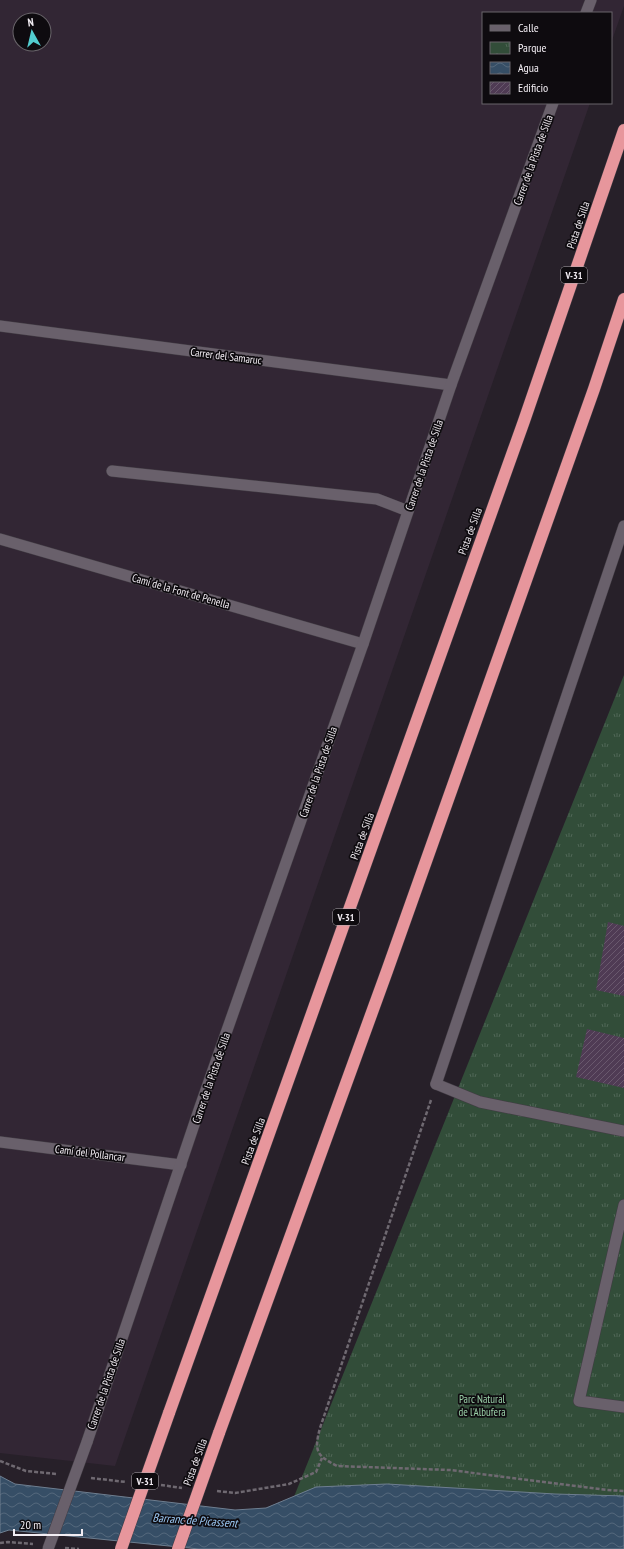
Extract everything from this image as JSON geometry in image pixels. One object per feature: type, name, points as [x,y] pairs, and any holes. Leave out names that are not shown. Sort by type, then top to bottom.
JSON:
[{"type":"highway","name":"Pista de Silla","points":[[121,1549],[521,428],[624,130]]},
{"type":"highway","name":"Pista de Silla","points":[[178,1549],[390,964],[624,300]]},
{"type":"street","points":[[586,12],[590,0]]},
{"type":"street","name":"Carrer de la Pista de Silla","points":[[48,1549],[87,1442],[181,1165],[363,644],[451,385],[553,104]]},
{"type":"street","name":"Carrer del Samaruc","points":[[0,326],[451,385]]},
{"type":"street","points":[[112,471],[376,499],[408,511]]},
{"type":"street","points":[[624,526],[436,1084],[480,1102],[624,1132]]},
{"type":"street","name":"Camí de la Font de Penella","points":[[0,539],[363,644]]},
{"type":"street","name":"Camí del Pollancar","points":[[0,1142],[181,1165]]},
{"type":"street","points":[[624,1205],[579,1401],[624,1407]]},
{"type":"path","points":[[436,1084],[322,1421],[316,1445],[322,1458],[337,1466],[450,1470],[624,1491]]},
{"type":"shaded area","points":[[0,0],[624,0],[624,6],[612,40],[612,12],[482,12],[482,104],[590,104],[115,1466],[0,1453]]},
{"type":"green space","name":"Parc Natural de l'Albufera","points":[[624,675],[624,1549],[273,1549]]},
{"type":"water","name":"Barranc de Picassent","points":[[0,1476],[15,1484],[235,1510],[266,1508],[316,1487],[387,1484],[555,1494],[624,1496],[624,1549],[199,1549],[9,1530],[0,1533]]},
{"type":"building","points":[[608,922],[624,926],[624,996],[596,990]]},
{"type":"building","points":[[587,1029],[624,1038],[624,1088],[576,1077]]}]
